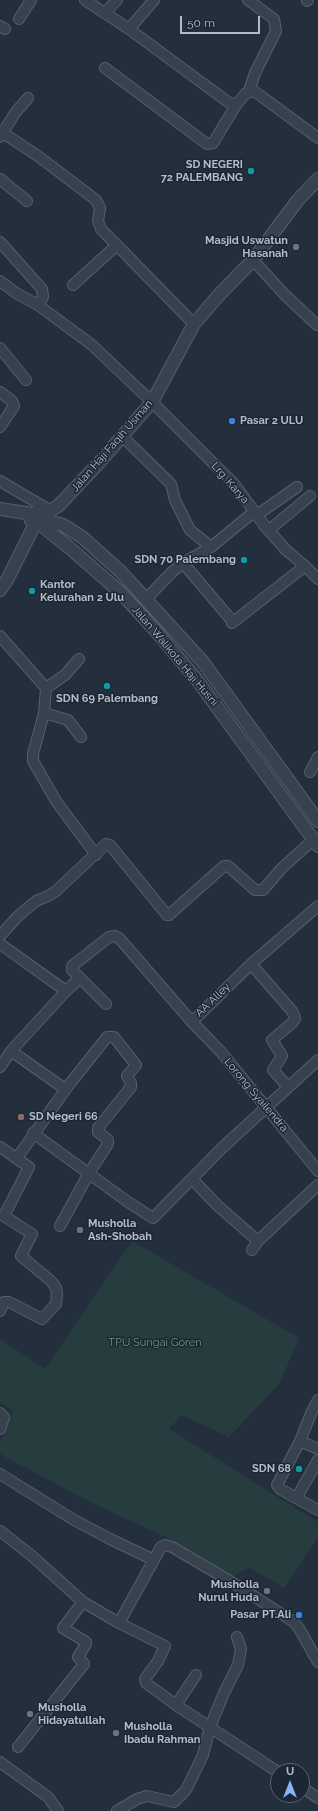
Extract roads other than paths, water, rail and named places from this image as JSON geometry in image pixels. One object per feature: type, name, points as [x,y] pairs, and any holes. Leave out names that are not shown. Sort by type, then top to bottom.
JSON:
[{"type":"street","points":[[86,0],[129,29],[228,102],[236,105]]},
{"type":"street","points":[[105,13],[116,0]]},
{"type":"street","points":[[129,29],[154,0]]},
{"type":"street","points":[[105,68],[207,144],[213,143],[236,105],[249,91],[255,73],[276,31],[274,19],[248,0]]},
{"type":"street","points":[[19,19],[29,1]]},
{"type":"street","points":[[249,91],[258,92],[318,138]]},
{"type":"street","points":[[28,98],[15,113],[2,135],[38,156],[96,200],[100,208],[98,221],[99,226],[194,324]]},
{"type":"street","points":[[0,179],[27,201]]},
{"type":"street","name":"Jalan Haji Faqih Usman","points":[[0,590],[40,518],[58,506],[100,462],[152,402],[194,324],[218,296],[240,276],[298,200],[318,179]]},
{"type":"street","points":[[0,242],[42,289],[43,297],[38,305]]},
{"type":"street","points":[[72,285],[116,245]]},
{"type":"street","points":[[253,260],[285,295],[317,326]]},
{"type":"street","name":"Lrg. Karya","points":[[0,281],[16,293],[38,305],[92,345],[152,402],[235,485],[286,550],[305,566],[318,580]]},
{"type":"street","points":[[0,348],[26,380]]},
{"type":"street","points":[[0,392],[12,401],[14,406],[0,427]]},
{"type":"street","points":[[122,436],[170,484],[175,500],[190,530],[211,547]]},
{"type":"street","points":[[0,481],[40,518]]},
{"type":"street","points":[[146,599],[172,572],[183,563],[211,547],[256,513],[297,488]]},
{"type":"street","points":[[269,530],[310,496]]},
{"type":"street","points":[[0,509],[40,518]]},
{"type":"street","name":"Jalan Walikota Haji Husni","points":[[40,518],[62,525],[82,537],[120,570],[203,662],[318,821]]},
{"type":"street","name":"Jalan Walikota Haji Husni","points":[[40,518],[46,529],[72,549],[120,592],[156,630],[198,681],[315,843]]},
{"type":"street","points":[[183,563],[233,622],[305,566]]},
{"type":"street","points":[[0,636],[46,688],[44,713],[33,754],[33,761],[56,801],[96,855]]},
{"type":"street","points":[[46,688],[65,675],[79,659]]},
{"type":"street","points":[[44,713],[68,720],[81,737]]},
{"type":"street","points":[[310,772],[318,757]]},
{"type":"street","points":[[0,936],[18,916],[36,901],[56,891],[106,844],[109,844],[167,915],[169,915],[224,866],[228,866],[255,890],[263,890],[282,868],[315,843]]},
{"type":"street","name":"AA Alley","points":[[80,978],[72,970],[72,966],[109,937],[115,936],[192,1022],[251,964],[318,906]]},
{"type":"street","points":[[0,944],[66,991]]},
{"type":"street","points":[[251,964],[292,1010],[294,1015],[295,1019],[292,1023],[272,1040],[282,1056],[273,1070],[288,1087]]},
{"type":"street","points":[[0,1068],[11,1051],[66,991],[80,978],[106,1004]]},
{"type":"street","name":"Lorong Syailendra","points":[[192,1022],[221,1052],[318,1171]]},
{"type":"street","points":[[17,1158],[33,1132],[65,1089],[109,1036],[114,1037],[136,1064],[127,1076],[131,1083],[131,1087],[97,1130],[108,1142],[60,1226]]},
{"type":"street","points":[[11,1051],[65,1089]]},
{"type":"street","points":[[33,1132],[152,1218],[266,1107],[318,1060]]},
{"type":"street","points":[[0,1148],[29,1167],[4,1216],[32,1234],[21,1256],[51,1281],[56,1288],[57,1297],[53,1309],[42,1319],[9,1302],[4,1302],[0,1311]]},
{"type":"street","points":[[192,1179],[217,1205],[258,1241]]},
{"type":"street","points":[[252,1250],[258,1241],[318,1185]]},
{"type":"street","points":[[318,1400],[300,1441],[277,1485],[280,1489],[297,1497],[318,1510]]},
{"type":"street","points":[[0,1413],[3,1415],[4,1419],[0,1429]]},
{"type":"street","points":[[300,1441],[318,1449]]},
{"type":"street","points":[[297,1497],[318,1460]]},
{"type":"street","points":[[0,1474],[74,1520],[154,1560]]},
{"type":"street","points":[[0,1530],[32,1556],[83,1602],[119,1623],[165,1646],[158,1661],[144,1680],[146,1683],[176,1705],[270,1767]]},
{"type":"street","points":[[119,1623],[161,1547],[168,1545],[230,1581],[294,1622],[318,1662]]},
{"type":"street","points":[[18,1747],[84,1664],[78,1657],[86,1642],[63,1628],[83,1602]]},
{"type":"street","points":[[116,1811],[142,1797],[153,1796],[172,1802],[177,1800],[194,1776],[203,1755],[210,1727],[240,1658],[241,1649],[237,1637]]},
{"type":"street","points":[[176,1705],[196,1675]]},
{"type":"street","points":[[0,1762],[48,1797],[58,1811]]},
{"type":"place","name":"SD NEGERI 72 PALEMBANG","points":[[251,171]]},
{"type":"place","name":"Masjid Uswatun Hasanah","points":[[296,247]]},
{"type":"place","name":"Pasar 2 ULU","points":[[232,421]]},
{"type":"place","name":"SDN 70 Palembang","points":[[244,560]]},
{"type":"place","name":"Kantor Kelurahan 2 Ulu","points":[[32,591]]},
{"type":"place","name":"SDN 69 Palembang","points":[[107,686]]},
{"type":"place","name":"SD Negeri 66","points":[[21,1117]]},
{"type":"place","name":"Musholla Ash-Shobah","points":[[80,1230]]},
{"type":"place","name":"SDN 68","points":[[299,1469]]},
{"type":"place","name":"Musholla Nurul Huda","points":[[267,1591]]},
{"type":"place","name":"Pasar PT.Ali","points":[[299,1615]]},
{"type":"place","name":"Musholla Hidayatullah","points":[[30,1714]]},
{"type":"place","name":"Musholla Ibadu Rahman","points":[[116,1733]]},
{"type":"park label","name":"TPU Sungai Goren","points":[[155,1343]]}]
